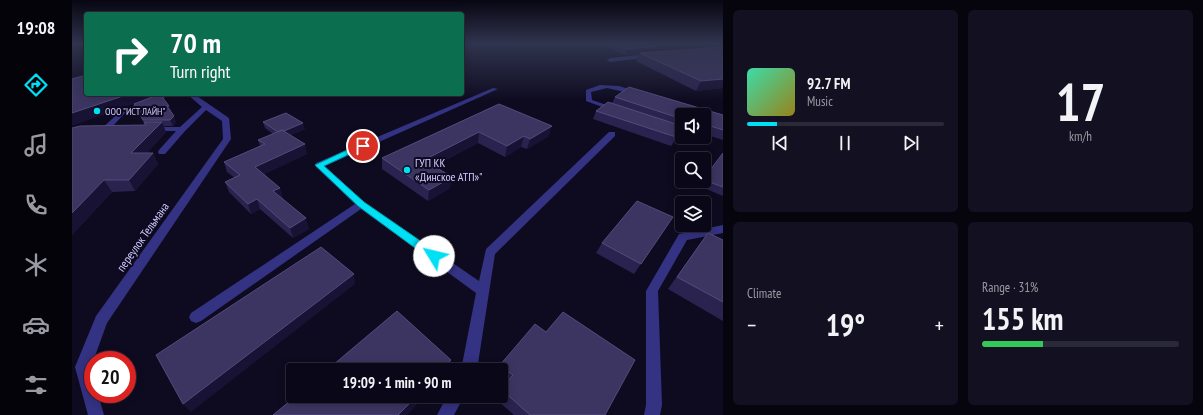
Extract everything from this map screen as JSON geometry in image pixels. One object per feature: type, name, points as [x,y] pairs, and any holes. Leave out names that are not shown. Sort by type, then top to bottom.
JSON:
[{"type":"street","points":[[625,113],[589,101],[588,91],[598,86],[615,86],[644,95]]},
{"type":"street","points":[[483,291],[361,204],[319,165],[495,89]]},
{"type":"street","points":[[120,129],[101,129],[124,110],[165,96]]},
{"type":"street","name":"переулок Тельмана","points":[[96,415],[83,367],[101,320],[226,139],[226,120],[192,96]]},
{"type":"street","points":[[162,152],[182,129],[206,107]]},
{"type":"street","points":[[143,129],[182,129]]},
{"type":"street","points":[[470,363],[490,252],[612,134]]},
{"type":"street","points":[[196,317],[361,204]]},
{"type":"street","points":[[652,415],[654,404],[652,291],[683,237],[723,229]]},
{"type":"street","points":[[445,415],[452,403]]},
{"type":"building","points":[[660,62],[723,62],[723,79],[701,81]]},
{"type":"building","points":[[84,76],[84,96],[123,96],[72,113],[72,79]]},
{"type":"building","points":[[629,87],[700,108],[675,108],[675,117],[615,97]]},
{"type":"building","points":[[155,96],[162,96],[174,116],[170,120],[143,120],[134,104]]},
{"type":"building","points":[[608,102],[675,124],[675,137],[596,111]]},
{"type":"building","points":[[499,104],[552,126],[530,139],[524,136],[507,146],[479,132],[424,160],[452,177],[429,190],[382,158]]},
{"type":"building","points":[[711,111],[723,115],[723,130],[711,126]]},
{"type":"building","points":[[286,113],[303,123],[278,132],[263,122]]},
{"type":"building","points":[[144,122],[162,122],[131,153],[153,153],[129,180],[104,180],[72,213],[72,128],[80,126],[146,125]]},
{"type":"building","points":[[282,130],[305,144],[255,167],[280,188],[273,191],[306,218],[290,228],[257,199],[248,204],[225,182],[240,175],[224,162],[265,144],[258,140]]},
{"type":"building","points":[[723,153],[723,187],[711,183],[711,169]]},
{"type":"building","points":[[637,201],[673,217],[641,264],[602,243]]},
{"type":"building","points":[[708,233],[723,240],[723,302],[677,277]]},
{"type":"building","points":[[321,247],[354,274],[183,404],[156,355]]},
{"type":"building","points":[[397,311],[451,360],[448,363],[335,363]]},
{"type":"building","points":[[563,312],[635,360],[605,415],[530,415],[508,395],[508,381],[513,375],[508,371],[508,363],[502,363],[535,324],[546,332]]},
{"type":"building","points":[[288,403],[410,403],[398,415],[273,415]]},
{"type":"place","name":"ООО \"ИСТ ЛАЙН\"","points":[[97,111]]},
{"type":"place","name":"ГУП КК «Динское АТП»\"","points":[[407,170]]},
{"type":"route","points":[[363,146],[319,165],[361,204],[434,256]]}]
